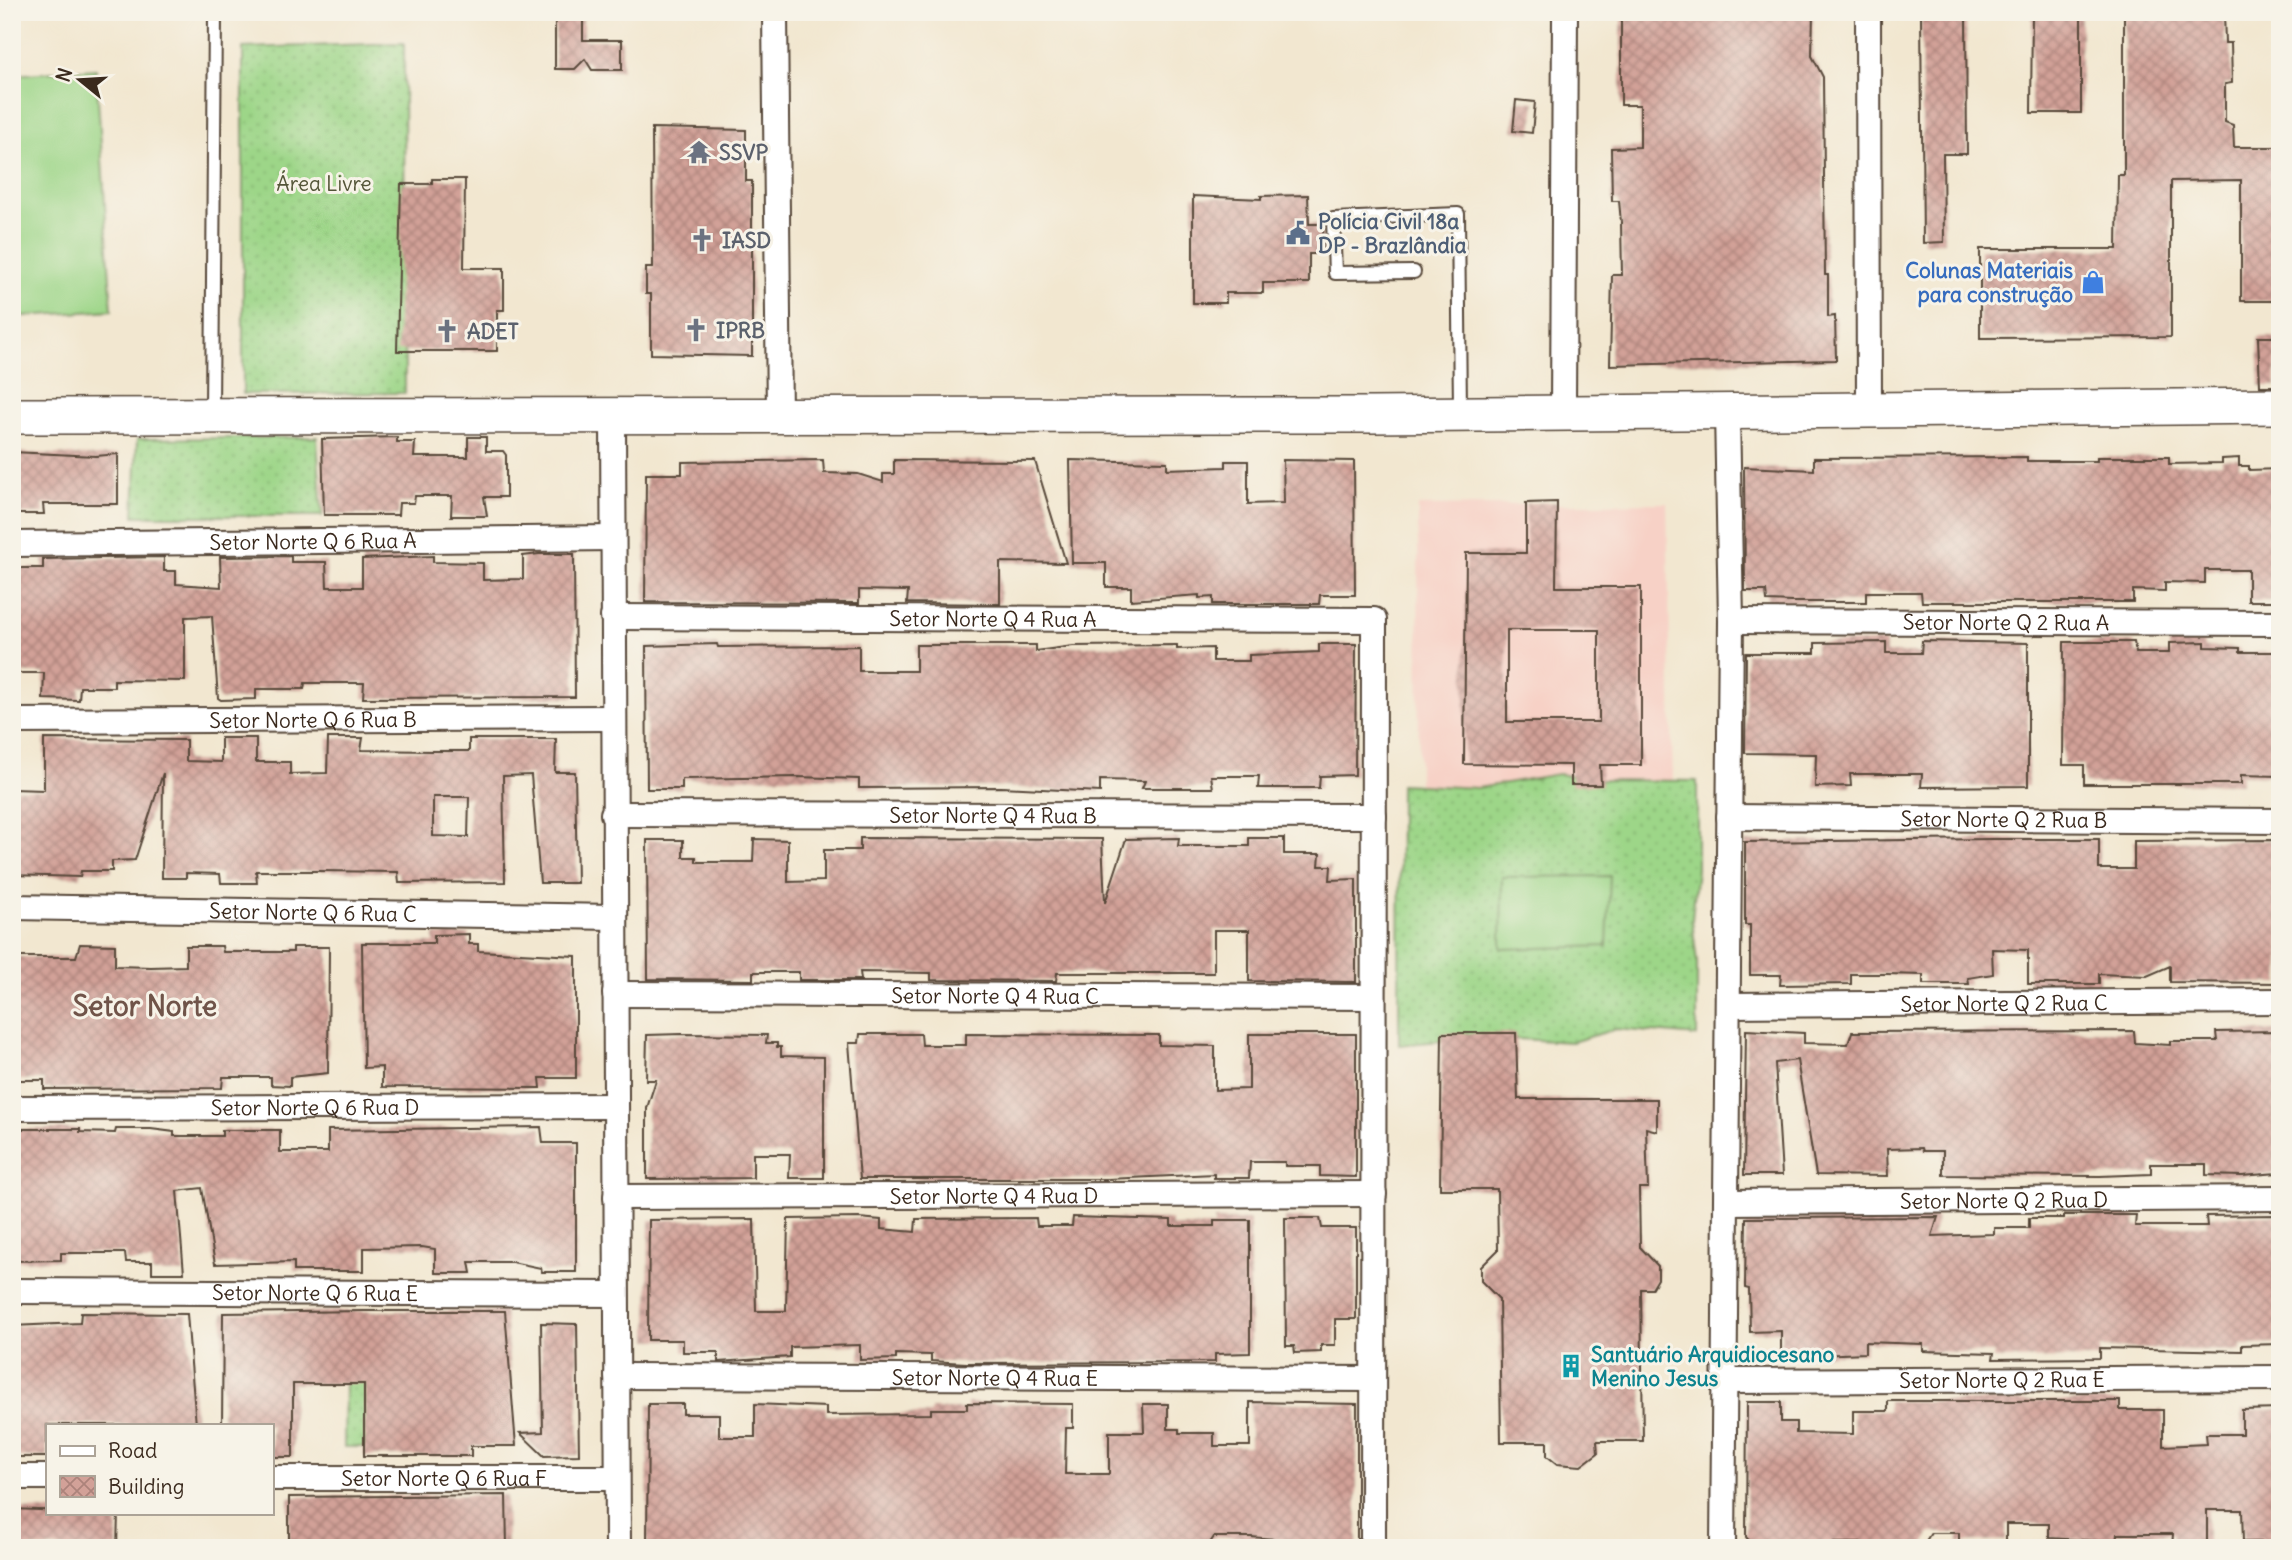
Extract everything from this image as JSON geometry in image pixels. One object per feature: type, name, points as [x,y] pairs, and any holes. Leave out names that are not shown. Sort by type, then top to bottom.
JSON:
[{"type":"street","points":[[775,12],[779,417]]},
{"type":"street","points":[[1563,413],[1565,12]]},
{"type":"street","points":[[1868,12],[1869,410]]},
{"type":"street","points":[[12,416],[1460,414],[2280,405]]},
{"type":"street","points":[[1723,1548],[1731,621],[1727,412]]},
{"type":"street","points":[[613,417],[618,1548]]},
{"type":"street","name":"Setor Norte Q 6 Rua A","points":[[12,544],[613,538]]},
{"type":"street","name":"Setor Norte Q 4 Rua A","points":[[613,617],[1374,620],[1374,817]]},
{"type":"street","name":"Setor Norte Q 2 Rua A","points":[[1731,621],[2280,622]]},
{"type":"street","name":"Setor Norte Q 6 Rua B","points":[[12,721],[614,718]]},
{"type":"street","name":"Setor Norte Q 4 Rua B","points":[[613,814],[1374,817]]},
{"type":"street","points":[[1373,1548],[1374,817]]},
{"type":"street","name":"Setor Norte Q 2 Rua B","points":[[1729,817],[2280,821]]},
{"type":"street","name":"Setor Norte Q 6 Rua C","points":[[12,907],[614,917]]},
{"type":"street","name":"Setor Norte Q 4 Rua C","points":[[615,994],[1373,997]]},
{"type":"street","name":"Setor Norte Q 2 Rua C","points":[[1729,1004],[2280,1001]]},
{"type":"street","name":"Setor Norte Q 6 Rua D","points":[[12,1108],[616,1106]]},
{"type":"street","name":"Setor Norte Q 4 Rua D","points":[[616,1197],[1374,1194]]},
{"type":"street","name":"Setor Norte Q 2 Rua D","points":[[1728,1202],[2280,1198]]},
{"type":"street","name":"Setor Norte Q 6 Rua E","points":[[12,1291],[617,1294]]},
{"type":"street","name":"Setor Norte Q 4 Rua E","points":[[617,1376],[1373,1380]]},
{"type":"street","name":"Setor Norte Q 2 Rua E","points":[[1724,1381],[2280,1378]]},
{"type":"street","points":[[12,1477],[46,1477]]},
{"type":"street","name":"Setor Norte Q 6 Rua F","points":[[273,1478],[617,1478]]},
{"type":"lane","points":[[212,416],[215,12]]},
{"type":"lane","points":[[1414,272],[1335,274],[1333,219],[1458,214],[1460,414]]},
{"type":"shaded area","points":[[1667,503],[1673,786],[1419,788],[1418,506]]},
{"type":"green space","name":"Área Livre","points":[[404,43],[405,393],[243,394],[243,48]]},
{"type":"green space","points":[[96,69],[112,310],[12,317],[12,75]]},
{"type":"green space","points":[[317,437],[322,516],[134,516],[137,439]]},
{"type":"green space","points":[[1558,774],[1599,780],[1697,781],[1697,868],[1692,920],[1697,962],[1697,1036],[1616,1029],[1572,1042],[1482,1037],[1399,1045],[1400,784],[1478,788]]},
{"type":"green space","points":[[1610,876],[1607,946],[1501,949],[1502,877]]},
{"type":"green space","points":[[346,1321],[370,1321],[367,1447],[344,1447]]},
{"type":"building","points":[[1621,12],[1813,12],[1812,56],[1823,77],[1825,275],[1828,275],[1828,317],[1835,316],[1836,360],[1610,365],[1612,275],[1622,275],[1619,201],[1612,201],[1611,148],[1640,147],[1640,105],[1621,105]]},
{"type":"building","points":[[1921,12],[1966,12],[1967,154],[1943,154],[1944,242],[1923,243]]},
{"type":"building","points":[[2032,12],[2081,12],[2081,113],[2031,113]]},
{"type":"building","points":[[2124,12],[2224,12],[2225,43],[2231,43],[2232,83],[2225,84],[2225,122],[2233,125],[2234,147],[2280,147],[2280,301],[2241,301],[2241,180],[2171,181],[2171,337],[1980,338],[1980,249],[2117,249],[2118,175],[2124,175]]},
{"type":"building","points":[[555,19],[583,19],[583,40],[622,40],[622,70],[592,70],[585,59],[575,69],[555,69]]},
{"type":"building","points":[[1516,100],[1535,102],[1532,133],[1513,131]]},
{"type":"building","points":[[652,128],[746,130],[746,181],[752,181],[752,356],[651,354],[651,294],[646,294],[646,268],[653,268]]},
{"type":"building","points":[[432,179],[465,179],[464,268],[504,268],[504,310],[497,310],[497,351],[397,351],[401,184],[432,184]]},
{"type":"building","points":[[1308,195],[1309,224],[1323,224],[1324,254],[1309,254],[1309,283],[1263,283],[1263,293],[1226,293],[1226,303],[1193,303],[1193,196],[1261,199],[1261,196]]},
{"type":"building","points":[[2258,337],[2276,337],[2276,386],[2260,386]]},
{"type":"building","points":[[397,437],[397,442],[415,442],[414,457],[468,457],[468,437],[486,437],[486,451],[503,451],[506,455],[506,497],[484,497],[487,516],[451,516],[452,496],[415,496],[414,503],[399,503],[398,515],[324,515],[322,439]]},
{"type":"building","points":[[12,452],[96,456],[118,454],[118,504],[43,504],[44,514],[12,514]]},
{"type":"building","points":[[2027,457],[2027,461],[2097,461],[2097,457],[2169,457],[2169,464],[2222,463],[2222,459],[2239,458],[2239,466],[2249,466],[2249,470],[2280,469],[2280,588],[2276,601],[2248,601],[2248,570],[2205,570],[2205,583],[2165,582],[2165,591],[2133,590],[2133,602],[1922,602],[1921,592],[1866,592],[1866,602],[1792,602],[1767,601],[1766,591],[1745,591],[1744,467],[1814,470],[1814,458]]},
{"type":"building","points":[[823,460],[824,473],[858,474],[883,482],[883,474],[894,474],[894,460],[1035,461],[1066,563],[1000,562],[1000,604],[907,603],[908,591],[859,590],[859,603],[645,602],[646,474],[682,474],[682,462]]},
{"type":"building","points":[[1070,460],[1167,462],[1167,469],[1226,467],[1226,461],[1248,461],[1248,504],[1284,503],[1283,460],[1354,461],[1355,595],[1320,595],[1319,604],[1213,604],[1213,597],[1199,598],[1199,595],[1131,600],[1131,587],[1106,587],[1106,563],[1072,563]]},
{"type":"building","points":[[1557,502],[1556,587],[1641,587],[1641,765],[1600,765],[1601,785],[1571,785],[1571,765],[1464,764],[1466,553],[1526,553],[1526,503]],"holes":[[[1507,630],[1599,630],[1599,722],[1507,722]]]},
{"type":"building","points":[[574,554],[575,697],[363,698],[364,683],[305,683],[304,689],[256,689],[256,699],[221,700],[218,698],[212,616],[185,617],[185,681],[114,680],[114,687],[80,687],[79,700],[43,699],[44,673],[13,673],[12,568],[43,568],[43,559],[164,557],[164,571],[176,571],[176,584],[221,587],[220,557],[291,556],[291,562],[326,562],[327,587],[362,587],[362,559],[433,556],[433,562],[483,563],[483,580],[523,579],[523,556]]},
{"type":"building","points":[[1922,641],[2028,643],[2028,786],[1921,787],[1922,774],[1850,774],[1851,786],[1815,787],[1816,754],[1745,753],[1746,653],[1815,653],[1815,643],[1886,642],[1886,653],[1921,653]]},
{"type":"building","points":[[2064,642],[2134,642],[2136,653],[2169,653],[2169,643],[2205,642],[2205,647],[2240,648],[2240,652],[2280,652],[2280,776],[2241,775],[2241,784],[2084,784],[2084,765],[2063,765]]},
{"type":"building","points":[[717,644],[718,647],[859,646],[859,671],[916,671],[916,645],[1036,645],[1036,651],[1073,646],[1177,645],[1177,649],[1213,648],[1213,661],[1249,661],[1249,655],[1319,652],[1319,644],[1356,644],[1355,775],[1320,776],[1319,788],[1258,788],[1259,776],[1211,776],[1213,788],[1142,788],[1145,781],[1100,780],[1100,792],[1001,787],[859,788],[859,779],[797,777],[682,779],[682,789],[647,789],[646,646]]},
{"type":"building","points":[[221,738],[256,738],[256,762],[290,762],[290,774],[327,773],[328,738],[363,738],[361,750],[433,751],[469,751],[469,739],[556,739],[555,772],[575,772],[577,883],[540,883],[531,775],[503,776],[505,882],[399,883],[398,872],[318,871],[256,871],[257,883],[221,883],[220,874],[186,873],[186,878],[162,878],[163,773],[135,860],[112,861],[112,871],[81,871],[80,877],[12,875],[12,789],[44,790],[44,739],[186,740],[186,761],[221,762]],"holes":[[[433,797],[469,797],[468,837],[433,836]]]},
{"type":"building","points":[[860,838],[1102,839],[1105,903],[1126,839],[1179,838],[1178,846],[1249,846],[1249,838],[1284,838],[1284,854],[1320,854],[1319,866],[1331,866],[1330,880],[1356,879],[1356,982],[1249,981],[1249,930],[1214,930],[1214,973],[1057,973],[1056,981],[931,980],[931,973],[860,972],[861,980],[799,980],[799,972],[753,972],[753,980],[648,979],[647,840],[683,840],[683,857],[696,857],[696,862],[753,862],[754,839],[788,840],[788,882],[824,881],[824,850],[860,850]]},
{"type":"building","points":[[2099,839],[2099,869],[2134,869],[2134,841],[2276,840],[2276,850],[2280,850],[2280,983],[2170,982],[2170,966],[2147,976],[2099,974],[2099,984],[2028,984],[2028,950],[1992,949],[1993,974],[1968,978],[1969,984],[1923,984],[1923,975],[1851,974],[1851,984],[1780,985],[1781,975],[1750,975],[1750,925],[1745,925],[1745,842]]},
{"type":"building","points":[[469,934],[469,944],[478,944],[478,951],[576,956],[576,1078],[540,1078],[541,1088],[382,1087],[382,1067],[364,1068],[362,943],[434,943],[434,935]]},
{"type":"building","points":[[80,944],[115,945],[115,966],[151,967],[186,966],[186,946],[222,946],[223,952],[293,952],[293,947],[329,947],[328,1073],[290,1077],[290,1086],[271,1085],[271,1077],[223,1077],[222,1088],[44,1089],[44,1080],[12,1080],[12,957],[76,957]]},
{"type":"building","points":[[1746,1030],[1804,1033],[1804,1043],[1848,1044],[1852,1032],[2134,1031],[2135,1043],[2170,1045],[2170,1041],[2217,1041],[2216,1032],[2280,1031],[2280,1168],[2277,1167],[2277,1173],[2242,1176],[2206,1175],[2206,1164],[2151,1164],[2151,1174],[1943,1175],[1943,1151],[1923,1151],[1922,1148],[1887,1149],[1888,1176],[1816,1175],[1797,1060],[1775,1063],[1782,1175],[1744,1175]]},
{"type":"building","points":[[1442,1033],[1516,1033],[1518,1099],[1657,1099],[1657,1131],[1646,1128],[1648,1188],[1639,1188],[1640,1247],[1658,1266],[1658,1279],[1652,1289],[1641,1289],[1643,1441],[1597,1441],[1598,1453],[1581,1466],[1557,1464],[1547,1456],[1547,1442],[1501,1442],[1499,1299],[1481,1281],[1481,1267],[1498,1250],[1497,1189],[1440,1189]]},
{"type":"building","points":[[860,1034],[921,1034],[922,1045],[966,1045],[966,1034],[1159,1035],[1159,1045],[1215,1046],[1215,1090],[1249,1089],[1249,1034],[1356,1034],[1356,1177],[1320,1176],[1320,1166],[1250,1162],[1249,1178],[1214,1178],[1214,1174],[1108,1179],[860,1179],[849,1043],[859,1043]]},
{"type":"building","points":[[647,1035],[767,1035],[766,1043],[777,1043],[777,1047],[781,1047],[781,1056],[824,1057],[824,1178],[789,1178],[790,1154],[753,1154],[753,1178],[647,1179],[647,1108],[656,1080],[646,1080]]},
{"type":"building","points":[[541,1127],[543,1143],[576,1143],[576,1272],[542,1272],[541,1268],[512,1262],[469,1262],[471,1273],[435,1273],[435,1249],[422,1247],[364,1248],[364,1271],[294,1271],[294,1262],[215,1264],[202,1188],[177,1191],[184,1273],[152,1273],[152,1262],[126,1262],[125,1253],[61,1253],[61,1260],[12,1261],[12,1129],[80,1129],[80,1132],[115,1133],[116,1129],[151,1129],[174,1132],[174,1136],[222,1136],[222,1130],[280,1130],[280,1152],[328,1152],[328,1130]]},
{"type":"building","points":[[2064,1215],[2136,1215],[2135,1226],[2207,1226],[2206,1216],[2277,1215],[2280,1344],[2242,1345],[2242,1351],[2100,1348],[2100,1358],[1993,1359],[1994,1353],[1923,1351],[1923,1344],[1865,1342],[1865,1353],[1781,1353],[1781,1331],[1750,1332],[1749,1289],[1745,1288],[1746,1218],[1938,1217],[1932,1236],[1994,1234],[1994,1228],[2029,1228],[2029,1218],[2064,1218]]},
{"type":"building","points":[[1073,1217],[1171,1220],[1171,1226],[1214,1226],[1214,1220],[1250,1220],[1250,1353],[1215,1354],[1215,1362],[966,1363],[931,1361],[931,1355],[896,1354],[896,1359],[860,1360],[860,1345],[790,1347],[790,1357],[718,1362],[718,1352],[683,1352],[683,1340],[648,1340],[649,1220],[754,1219],[756,1311],[786,1311],[788,1219],[881,1220],[881,1229],[915,1232],[916,1219],[1036,1218],[1037,1226],[1072,1226]]},
{"type":"building","points":[[1285,1218],[1320,1218],[1322,1228],[1356,1228],[1356,1319],[1335,1319],[1335,1345],[1321,1345],[1321,1352],[1295,1353],[1294,1346],[1286,1346]]},
{"type":"building","points":[[505,1311],[516,1446],[471,1446],[471,1456],[364,1456],[364,1384],[293,1384],[293,1457],[273,1457],[273,1424],[222,1424],[223,1313]]},
{"type":"building","points":[[81,1313],[187,1314],[196,1424],[46,1424],[46,1457],[12,1457],[12,1326],[80,1323]]},
{"type":"building","points":[[541,1323],[577,1324],[579,1455],[544,1456],[520,1433],[543,1432]]},
{"type":"building","points":[[1888,1401],[2120,1401],[2120,1410],[2163,1410],[2163,1446],[2207,1444],[2206,1434],[2242,1434],[2242,1410],[2280,1409],[2280,1542],[2243,1542],[2242,1510],[2207,1510],[2207,1546],[2172,1547],[2173,1534],[2117,1534],[2116,1542],[2049,1538],[2049,1524],[2006,1524],[2006,1541],[1959,1543],[1959,1533],[1931,1533],[1922,1547],[1890,1547],[1888,1543],[1751,1543],[1746,1537],[1747,1402],[1781,1402],[1781,1422],[1796,1422],[1796,1433],[1853,1434],[1853,1411],[1888,1411]]},
{"type":"building","points":[[1250,1402],[1357,1404],[1357,1547],[1286,1547],[1286,1540],[1214,1537],[1207,1547],[1142,1544],[1072,1548],[1039,1545],[647,1548],[648,1404],[683,1404],[683,1414],[719,1414],[719,1437],[755,1437],[755,1404],[826,1407],[826,1415],[931,1414],[931,1409],[967,1409],[967,1403],[1073,1404],[1073,1428],[1066,1428],[1065,1474],[1109,1474],[1109,1432],[1144,1432],[1143,1404],[1168,1404],[1168,1429],[1179,1429],[1179,1433],[1214,1433],[1214,1446],[1250,1446]]},
{"type":"building","points":[[506,1495],[507,1548],[289,1548],[289,1497]]},
{"type":"building","points":[[12,1509],[46,1510],[46,1514],[118,1514],[117,1548],[12,1548]]},
{"type":"place","name":"SSVP","points":[[699,152]]},
{"type":"place","name":"Polícia Civil 18a DP - Brazlândia","points":[[1298,233]]},
{"type":"place","name":"IASD","points":[[702,240]]},
{"type":"place","name":"Colunas Materiais para construção","points":[[2093,282]]},
{"type":"place","name":"IPRB","points":[[696,330]]},
{"type":"place","name":"ADET","points":[[447,331]]},
{"type":"place","name":"Santuário Arquidiocesano Menino Jesus","points":[[1571,1366]]},
{"type":"district","name":"Setor Norte","points":[[145,1006]]}]
